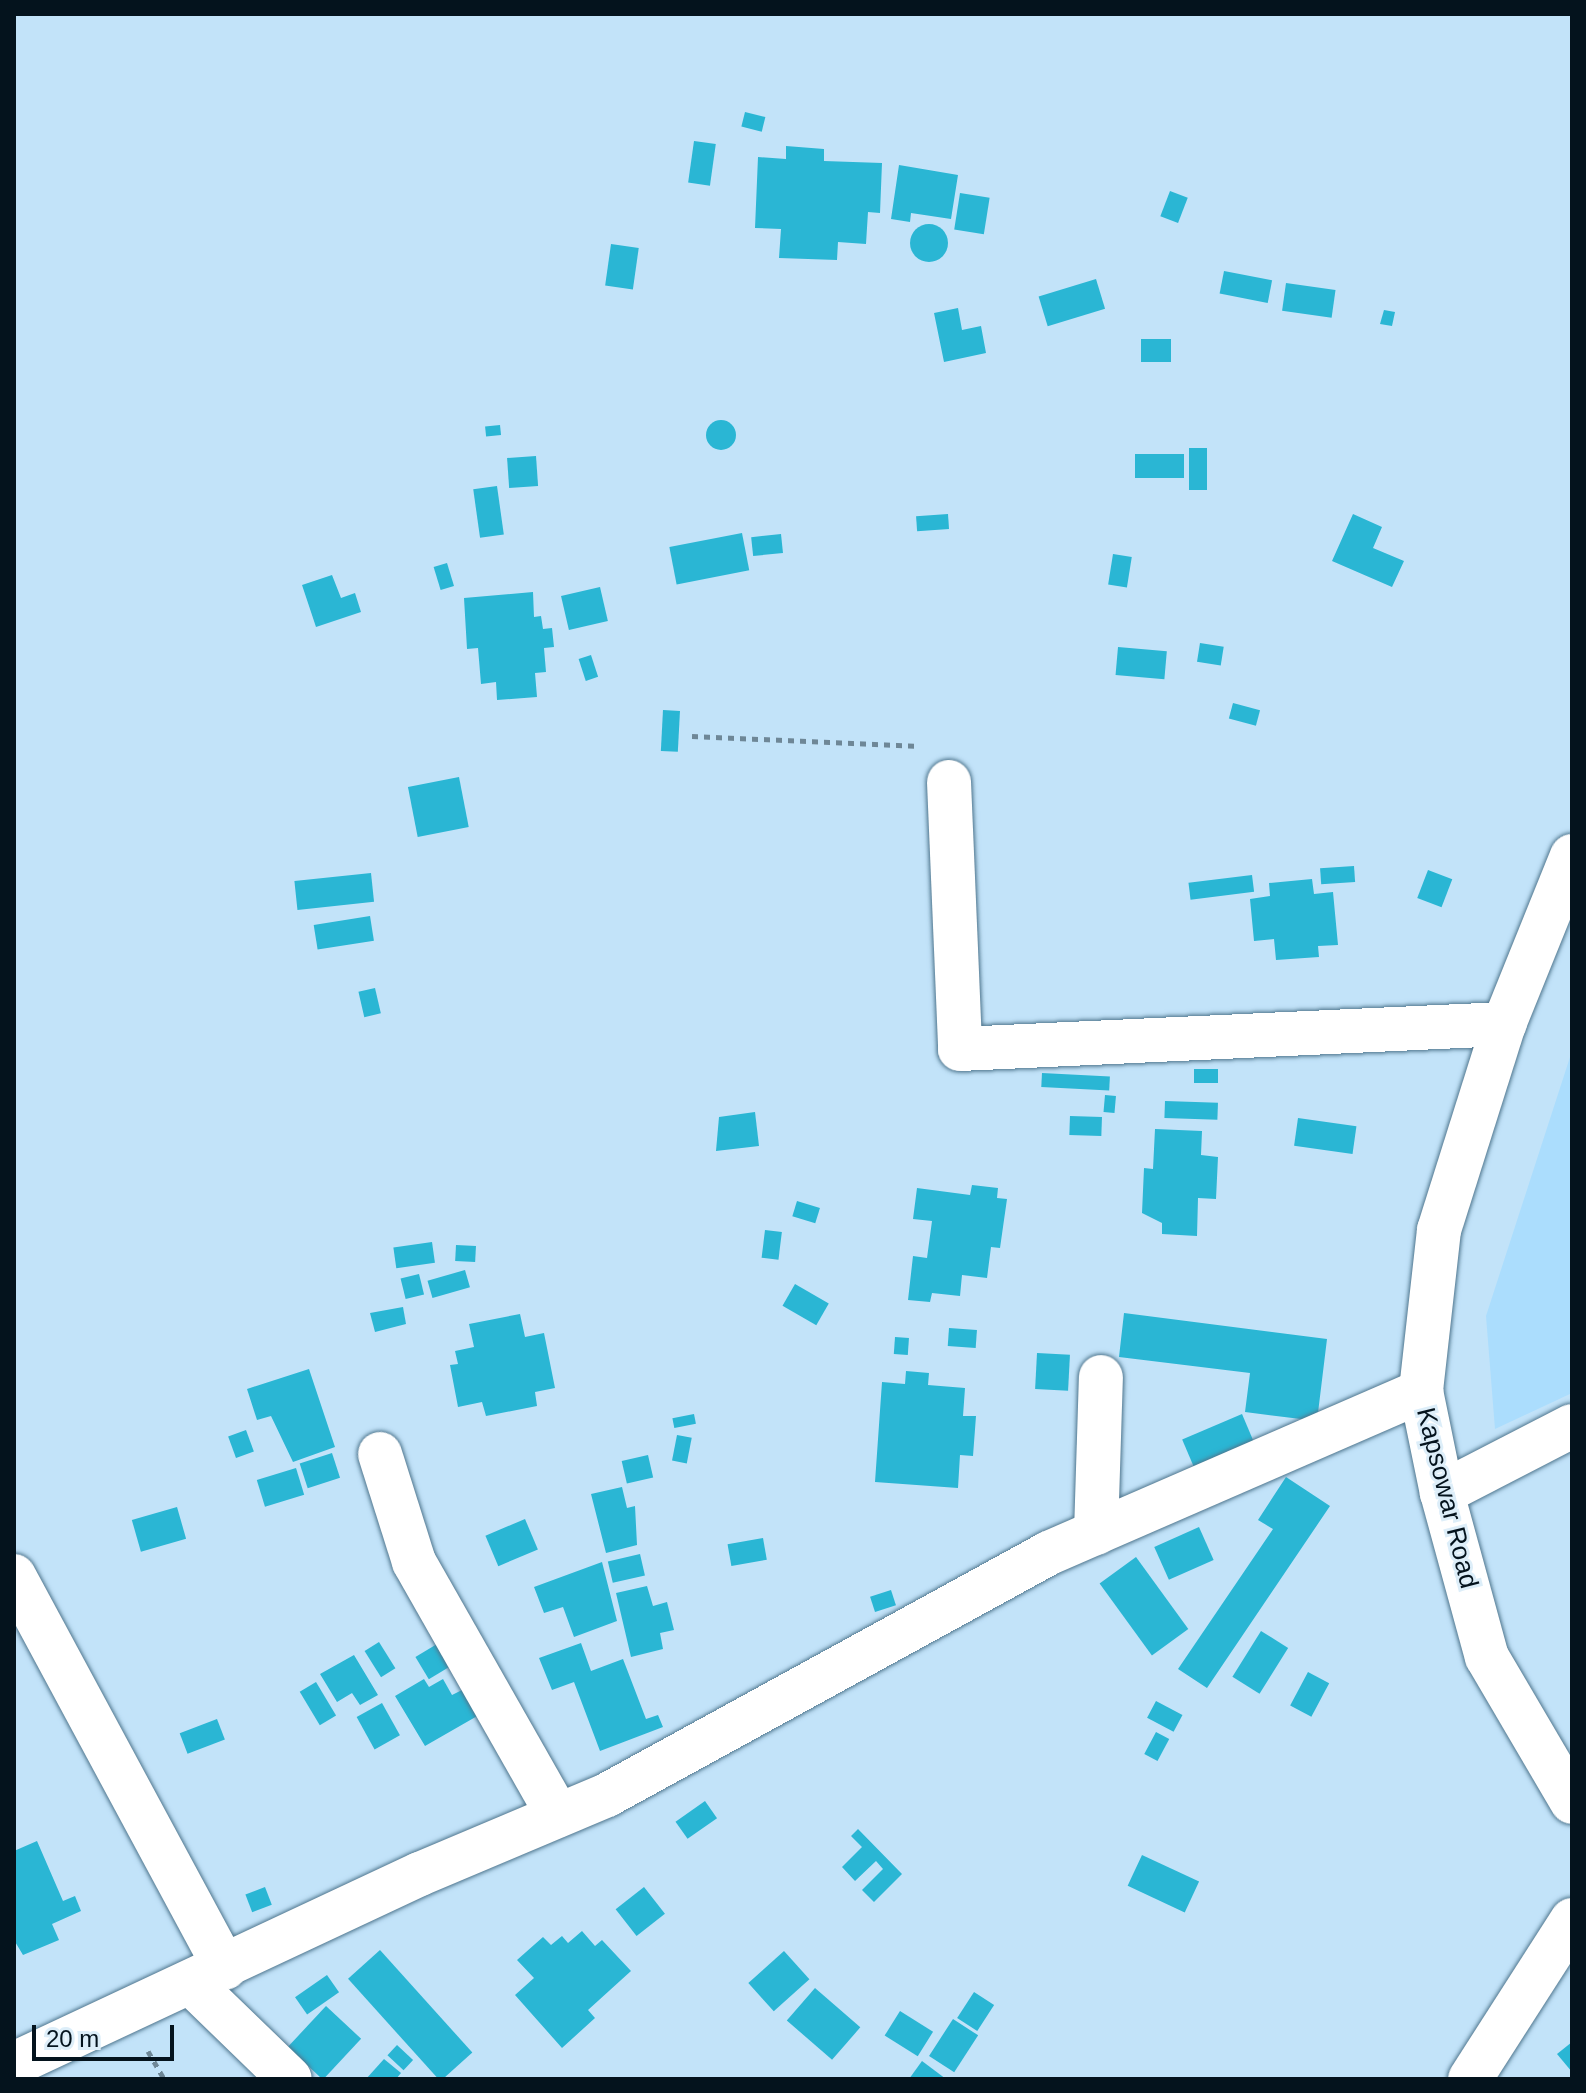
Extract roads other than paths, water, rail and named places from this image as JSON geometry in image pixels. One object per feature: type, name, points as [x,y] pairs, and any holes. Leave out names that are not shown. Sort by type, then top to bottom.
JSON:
[{"type":"street","points":[[949,782],[960,1049],[1504,1024]]},
{"type":"street","name":"Kapsowar Road","points":[[1572,856],[1504,1024],[1439,1230],[1421,1391],[1442,1493],[1487,1657],[1572,1802]]},
{"type":"street","points":[[1096,1533],[1101,1377]]},
{"type":"street","points":[[14,2064],[558,1815],[1096,1533],[1421,1391]]},
{"type":"street","points":[[1442,1493],[1572,1426]]},
{"type":"street","points":[[380,1454],[414,1562],[558,1815]]},
{"type":"street","points":[[14,1576],[208,1976],[290,2079]]},
{"type":"street","points":[[1470,2079],[1572,1920]]}]
